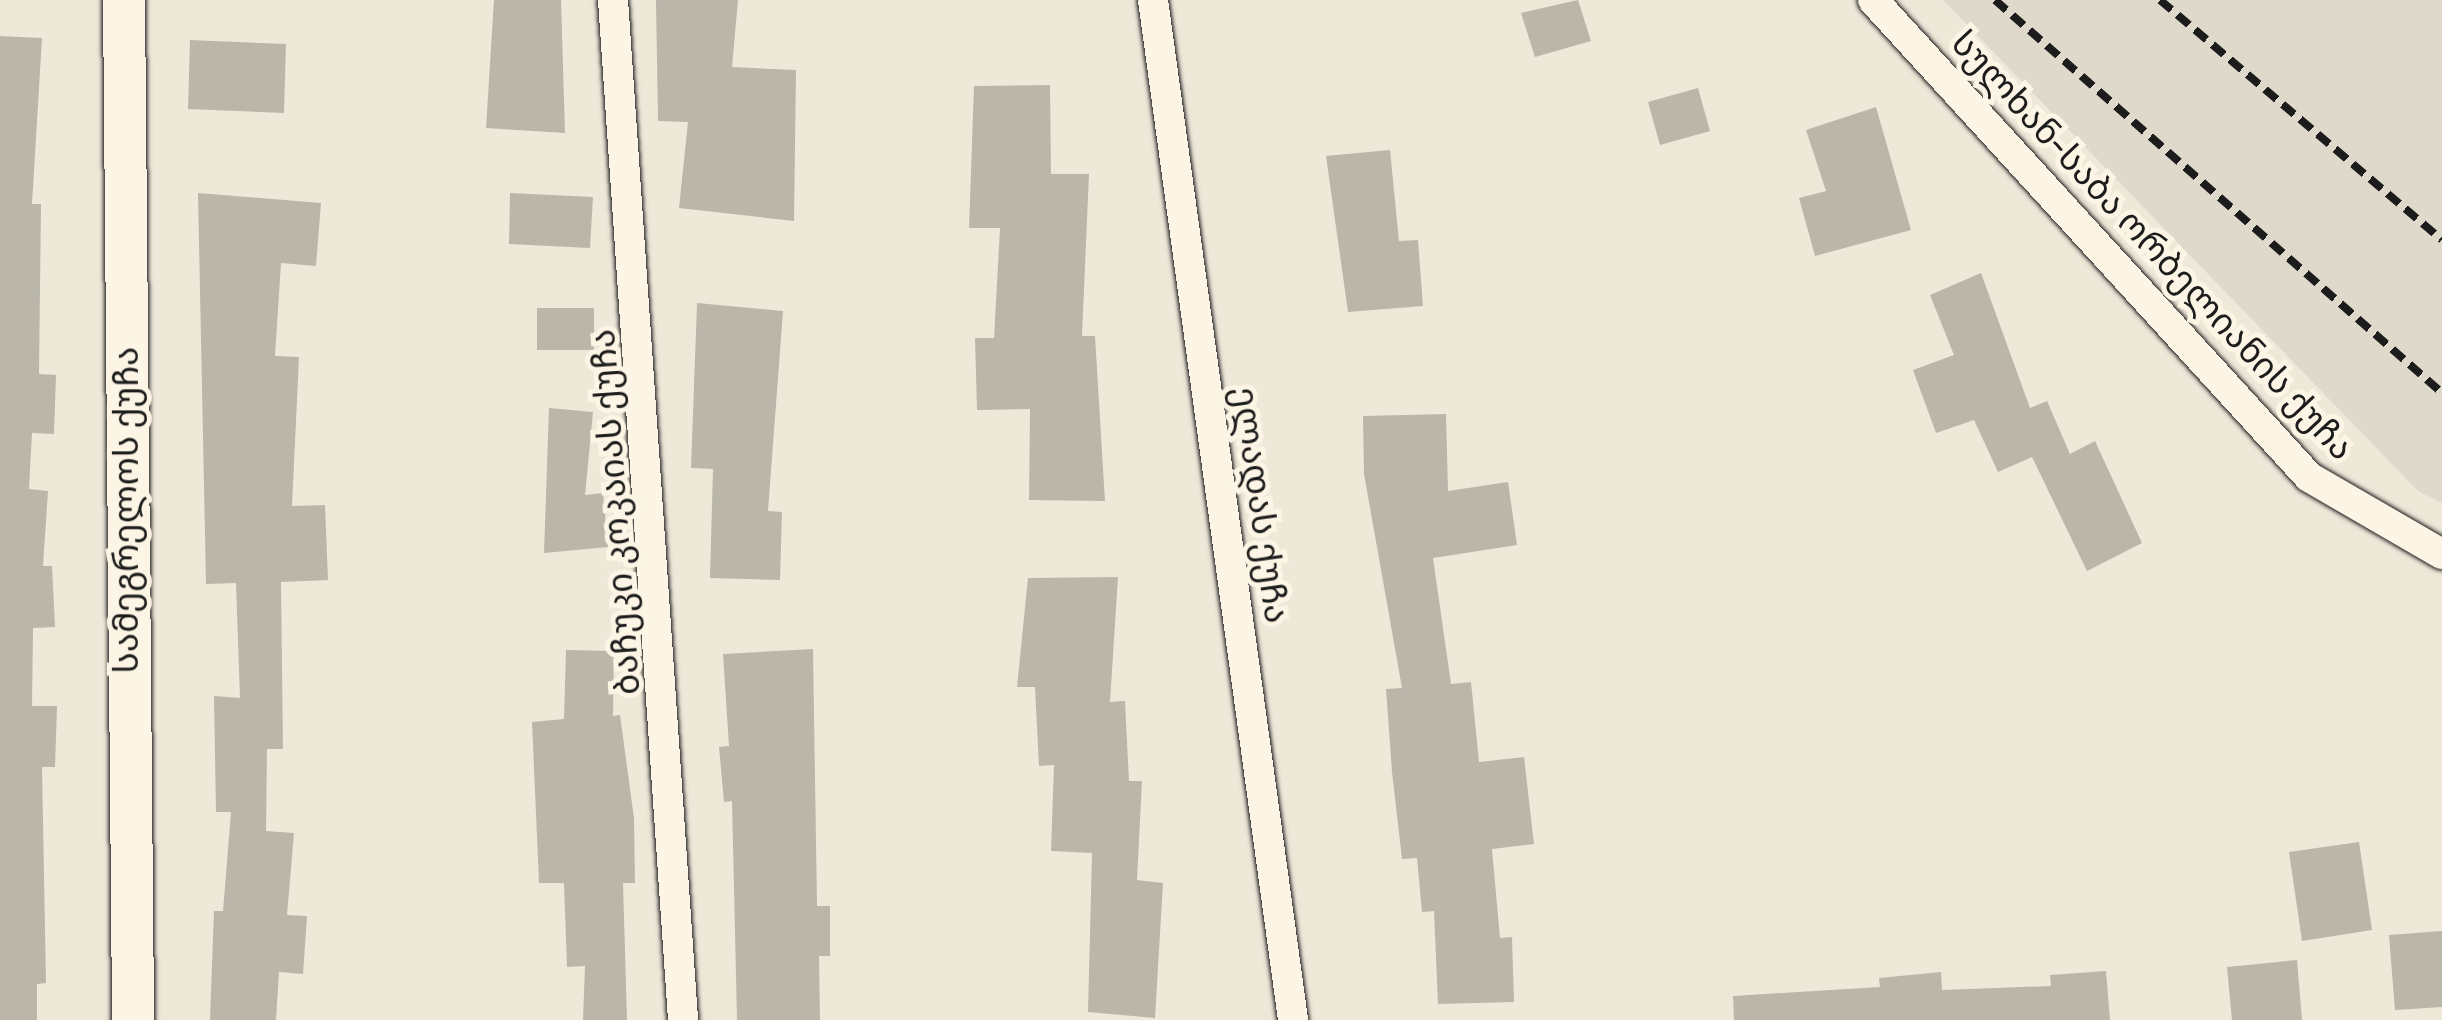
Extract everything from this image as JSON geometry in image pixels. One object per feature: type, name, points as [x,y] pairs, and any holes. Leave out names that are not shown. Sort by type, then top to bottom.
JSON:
[{"type":"main road","name":"სამეგრელოს ქუჩა","points":[[124,0],[133,1020]]},
{"type":"street","name":"ბაჩუკი კოკაიას ქუჩა","points":[[613,0],[683,1020]]},
{"type":"street","name":"ელადას ქუჩა","points":[[1154,0],[1293,1020]]},
{"type":"street","name":"სულხან-საბა ორბელიანის ქუჩა","points":[[1874,0],[2309,478],[2442,554]]},
{"type":"shaded area","points":[[1943,0],[2442,0],[2442,503],[2418,491]]},
{"type":"building","points":[[494,0],[561,0],[565,133],[486,128]]},
{"type":"building","points":[[656,0],[738,0],[732,67],[796,70],[794,221],[679,208],[688,122],[658,121]]},
{"type":"building","points":[[1578,0],[1591,41],[1535,57],[1521,13]]},
{"type":"building","points":[[0,36],[42,38],[32,204],[41,204],[39,374],[56,375],[54,434],[32,433],[29,489],[48,491],[43,566],[52,566],[55,627],[33,628],[32,706],[57,706],[55,767],[42,767],[46,983],[37,984],[37,1020],[0,1020]]},
{"type":"building","points":[[190,40],[286,44],[284,113],[188,109]]},
{"type":"building","points":[[1050,85],[1051,174],[1089,174],[1082,336],[1095,336],[1105,501],[1029,500],[1030,409],[977,410],[975,338],[994,338],[1000,228],[969,228],[974,86]]},
{"type":"building","points":[[1698,88],[1710,131],[1660,145],[1648,102]]},
{"type":"building","points":[[1876,107],[1911,230],[1815,256],[1799,198],[1826,191],[1806,130]]},
{"type":"building","points":[[1390,150],[1399,241],[1418,240],[1423,306],[1348,312],[1326,156]]},
{"type":"building","points":[[198,193],[321,203],[316,266],[281,263],[275,356],[299,357],[292,506],[325,505],[328,580],[281,582],[283,749],[267,749],[266,831],[294,833],[287,915],[307,916],[303,974],[279,972],[276,1020],[210,1020],[214,911],[223,911],[231,812],[216,812],[214,696],[240,698],[236,583],[206,584]]},
{"type":"building","points":[[510,193],[593,197],[590,248],[509,244]]},
{"type":"building","points":[[1981,273],[2030,408],[2047,401],[2070,454],[2095,441],[2142,543],[2087,571],[2032,457],[1998,472],[1974,420],[1936,433],[1913,370],[1954,355],[1930,295]]},
{"type":"building","points":[[697,303],[783,311],[768,511],[782,512],[780,580],[710,578],[713,469],[691,468]]},
{"type":"building","points":[[537,308],[594,308],[594,350],[537,350]]},
{"type":"building","points":[[549,408],[593,412],[585,495],[603,493],[608,547],[544,553]]},
{"type":"building","points":[[1446,414],[1448,491],[1508,482],[1517,545],[1433,558],[1451,684],[1471,682],[1479,762],[1524,757],[1534,844],[1492,849],[1500,938],[1512,937],[1514,1002],[1438,1004],[1434,911],[1422,912],[1417,858],[1402,859],[1386,689],[1402,688],[1364,474],[1363,416]]},
{"type":"building","points":[[1118,577],[1110,702],[1125,701],[1129,781],[1142,781],[1137,880],[1163,883],[1155,1018],[1088,1012],[1092,853],[1051,851],[1054,765],[1039,766],[1035,687],[1017,687],[1028,578]]},
{"type":"building","points":[[813,649],[817,906],[830,906],[830,956],[819,956],[820,1020],[737,1020],[732,801],[724,802],[719,747],[729,746],[723,654]]},
{"type":"building","points":[[566,650],[614,651],[613,716],[620,715],[634,818],[635,883],[623,883],[627,1020],[583,1020],[585,966],[567,967],[564,883],[539,883],[532,722],[564,719]]},
{"type":"building","points":[[2359,842],[2372,930],[2302,941],[2289,852]]},
{"type":"building","points":[[2442,931],[2442,1007],[2395,1010],[2389,935]]},
{"type":"building","points":[[2297,960],[2302,1020],[2232,1020],[2227,967]]},
{"type":"building","points":[[2106,971],[2110,1020],[1734,1020],[1733,996],[1880,987],[1879,978],[1941,972],[1942,990],[2051,986],[2050,975]]},
{"type":"railway","points":[[1995,0],[2442,393]]},
{"type":"railway","points":[[2160,0],[2442,240]]}]
